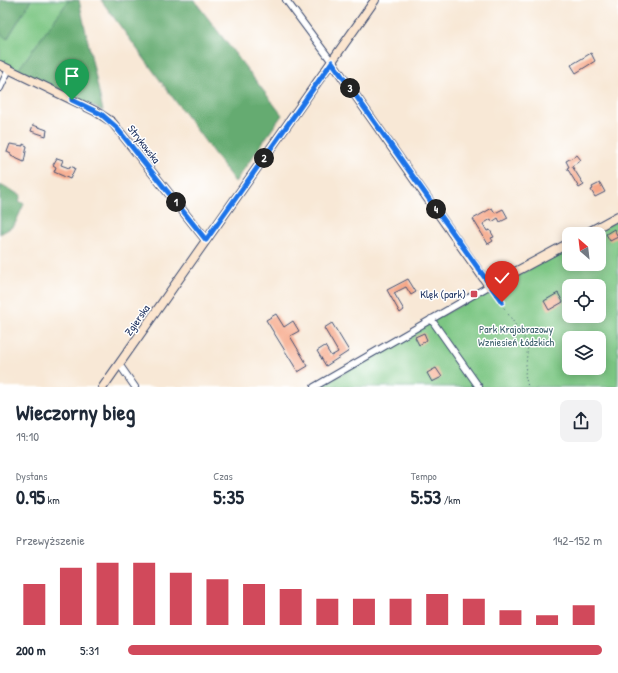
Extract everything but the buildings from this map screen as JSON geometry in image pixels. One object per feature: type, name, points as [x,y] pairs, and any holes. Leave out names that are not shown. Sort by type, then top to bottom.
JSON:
[{"type":"street","points":[[286,0],[332,62],[489,286]]},
{"type":"street","name":"Zgierska","points":[[103,387],[375,0]]},
{"type":"street","name":"Strykowska","points":[[0,65],[95,111],[112,122],[206,240]]},
{"type":"street","points":[[0,88],[9,69]]},
{"type":"street","points":[[598,227],[618,216]]},
{"type":"street","points":[[314,387],[489,286],[562,247]]},
{"type":"street","points":[[431,319],[479,387]]},
{"type":"street","points":[[120,364],[135,387]]},
{"type":"path","points":[[489,286],[502,302],[528,344],[525,375],[528,387]]},
{"type":"green space","points":[[0,0],[31,0],[7,39],[0,33]]},
{"type":"green space","points":[[31,0],[69,0],[18,70],[0,62],[0,33],[8,38]]},
{"type":"green space","points":[[69,0],[79,0],[103,111],[18,70]]},
{"type":"green space","points":[[101,0],[194,0],[282,115],[235,182]]},
{"type":"green space","points":[[0,185],[21,195],[19,201],[24,204],[14,226],[0,234]]},
{"type":"green space","name":"Park Krajobrazowy Wzniesień Łódzkich","points":[[618,220],[618,387],[319,387],[431,321],[562,252],[562,271],[606,271],[606,227]]},
{"type":"place","name":"Klęk (park)","points":[[474,294]]},
{"type":"route","points":[[72,100],[101,114],[112,122],[206,240],[332,62],[489,286],[502,302]]}]
